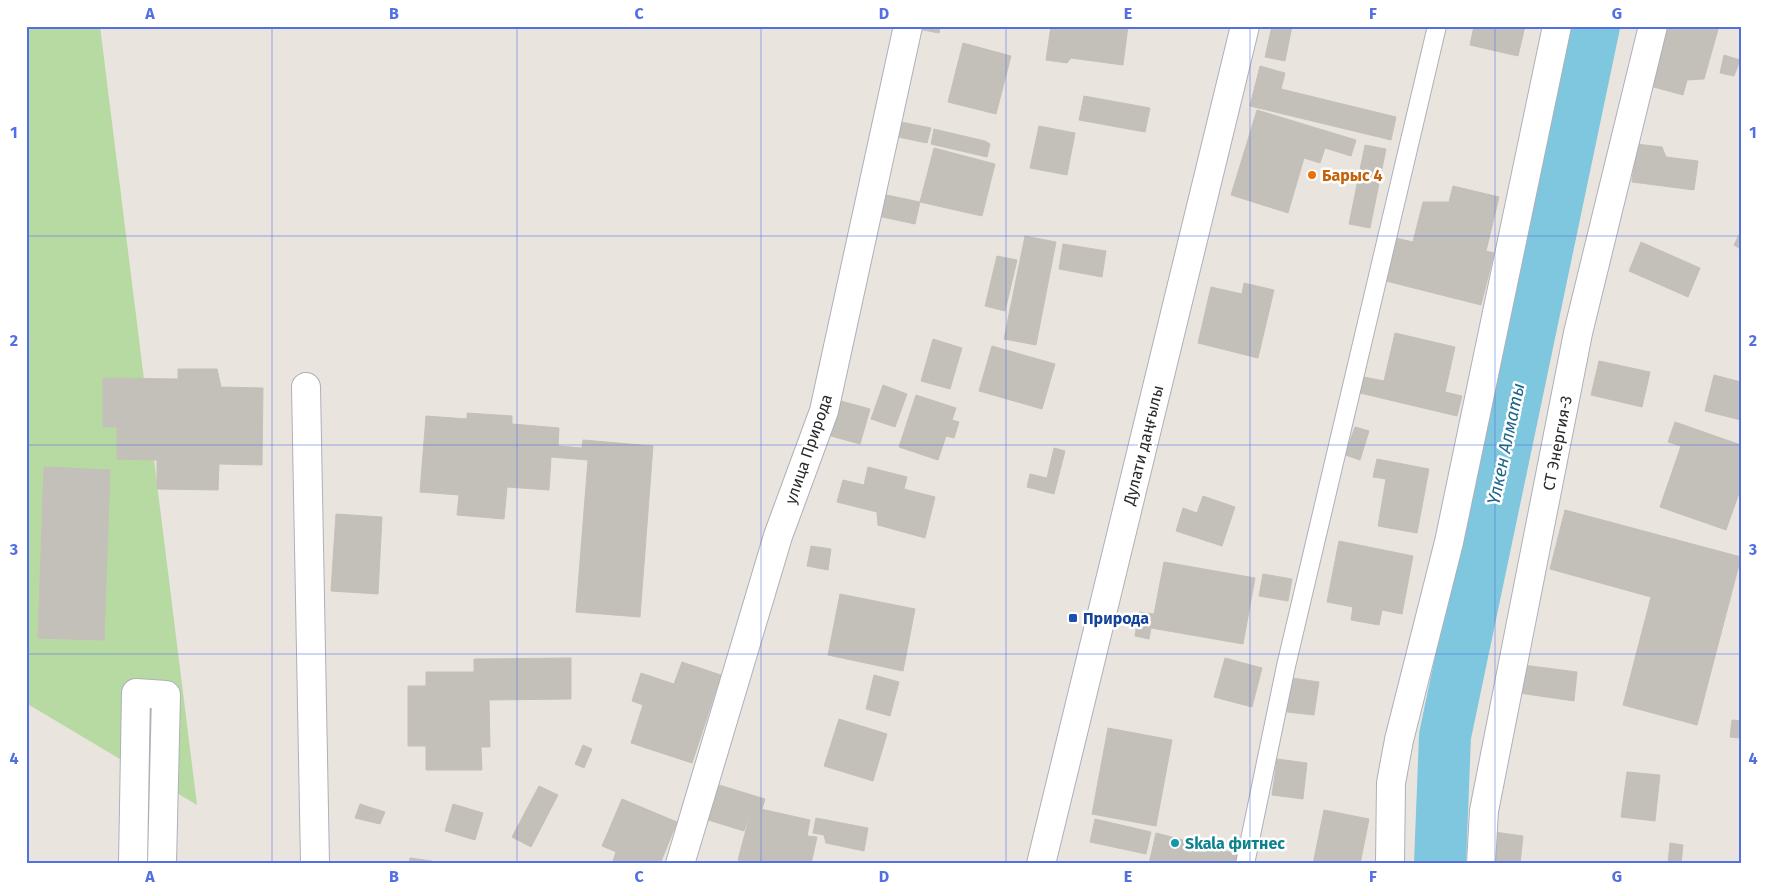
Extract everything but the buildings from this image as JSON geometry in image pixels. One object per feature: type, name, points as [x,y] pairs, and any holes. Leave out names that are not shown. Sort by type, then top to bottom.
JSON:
[{"type":"street","name":"улица Природа","points":[[680,864],[778,536],[824,411],[908,26]]},
{"type":"street","name":"Дулати даңғылы","points":[[1041,864],[1245,26]]},
{"type":"street","points":[[1390,864],[1391,783],[1399,740],[1449,542],[1557,26]]},
{"type":"street","name":"СТ Энергия-3","points":[[1481,864],[1484,811],[1578,333],[1653,26]]},
{"type":"street","points":[[306,387],[315,864]]},
{"type":"street","points":[[133,864],[136,693],[166,695],[162,864]]},
{"type":"lane","points":[[1245,864],[1286,666],[1437,26]]},
{"type":"green space","points":[[26,26],[100,26],[197,805],[26,703]]},
{"type":"waterway","name":"Үлкен Алматы","points":[[1440,864],[1445,736],[1594,26]]},
{"type":"place","name":"Барыс 4","points":[[1312,175]]},
{"type":"place","name":"Природа","points":[[1073,618]]},
{"type":"place","name":"Skala фитнес","points":[[1175,843]]}]
